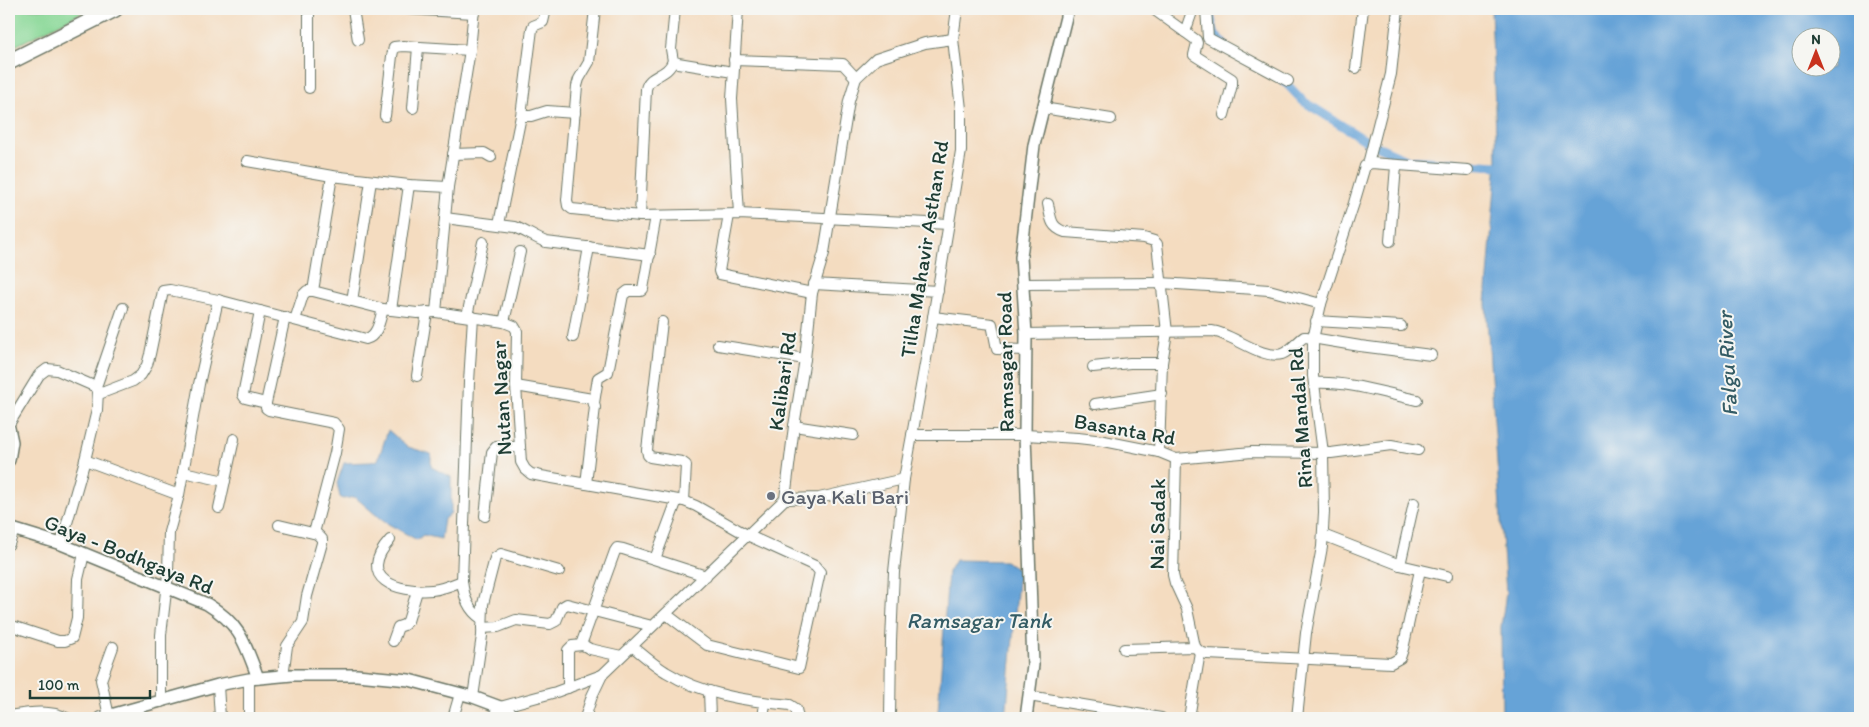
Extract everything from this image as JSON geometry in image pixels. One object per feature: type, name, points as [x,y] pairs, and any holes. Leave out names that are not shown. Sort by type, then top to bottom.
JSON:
[{"type":"main road","points":[[9,62],[115,9]]},
{"type":"street","points":[[309,9],[309,88]]},
{"type":"street","points":[[353,9],[358,40]]},
{"type":"street","points":[[406,9],[474,11],[432,312],[417,376]]},
{"type":"street","points":[[499,224],[520,116],[532,29],[533,26],[543,22],[546,9]]},
{"type":"street","points":[[595,9],[589,62],[579,79],[567,200],[568,206],[579,210],[640,216],[734,215],[949,224]]},
{"type":"street","points":[[640,216],[646,89],[650,80],[668,71],[673,61],[671,49],[675,9]]},
{"type":"street","points":[[738,9],[732,99],[734,215],[719,270],[720,274],[813,288],[938,291]]},
{"type":"street","name":"Tilha Mahavir Asthan Rd","points":[[890,718],[894,572],[904,480],[959,161],[961,135],[959,90],[952,39],[957,9]]},
{"type":"street","name":"Ramsagar Road","points":[[1026,718],[1033,665],[1025,435],[1026,334],[1021,257],[1030,165],[1068,9]]},
{"type":"street","points":[[1153,9],[1197,41],[1194,55],[1232,79],[1224,115]]},
{"type":"street","points":[[1185,32],[1193,9]]},
{"type":"street","points":[[1206,9],[1208,38],[1288,81]]},
{"type":"street","points":[[1356,68],[1363,9]]},
{"type":"street","name":"Rina Mandal Rd","points":[[1297,718],[1306,633],[1324,512],[1323,453],[1314,383],[1313,338],[1321,304],[1354,203],[1362,172],[1368,164],[1391,74],[1398,9]]},
{"type":"street","name":"Kalibari Rd","points":[[785,500],[813,288],[824,253],[849,101],[856,78],[876,59],[925,43],[952,39]]},
{"type":"street","points":[[385,116],[394,47],[470,50]]},
{"type":"street","points":[[413,108],[418,47]]},
{"type":"street","points":[[734,60],[842,64],[856,78]]},
{"type":"street","points":[[673,61],[733,72]]},
{"type":"street","points":[[1043,108],[1111,119]]},
{"type":"street","points":[[520,116],[531,116],[547,111],[575,113]]},
{"type":"street","points":[[453,154],[484,153],[491,157]]},
{"type":"street","points":[[247,161],[332,176],[409,185],[448,187]]},
{"type":"street","points":[[1368,164],[1468,170]]},
{"type":"street","points":[[1390,241],[1396,166]]},
{"type":"street","points":[[314,533],[336,453],[339,428],[334,423],[269,410],[266,408],[266,403],[290,319],[303,295],[307,291],[313,290],[332,176]]},
{"type":"street","points":[[352,301],[371,181]]},
{"type":"street","points":[[9,424],[39,375],[47,369],[57,370],[97,391],[133,381],[141,375],[147,365],[150,354],[163,292],[170,290],[218,300],[366,339],[372,337],[387,310],[409,185]]},
{"type":"street","points":[[1048,204],[1051,221],[1056,229],[1065,232],[1144,238],[1157,244],[1167,332],[1162,363],[1159,452]]},
{"type":"street","points":[[586,484],[598,378],[608,372],[623,295],[628,292],[641,292],[643,289],[656,216]]},
{"type":"street","points":[[445,218],[499,224],[526,230],[538,240],[546,242],[650,255]]},
{"type":"street","points":[[483,242],[470,316],[462,581],[466,601],[482,623],[498,627],[516,620],[550,624],[556,621],[562,606],[567,604],[652,626]]},
{"type":"street","points":[[573,337],[589,247]]},
{"type":"street","points":[[504,322],[520,252]]},
{"type":"street","points":[[1022,284],[1161,283],[1269,290],[1321,304]]},
{"type":"street","name":"Nutan Nagar","points":[[313,290],[387,310],[470,316],[504,322],[514,326],[517,331],[516,386],[521,462],[531,474],[680,500],[696,506],[747,535],[815,566],[820,572],[799,668],[707,645],[666,614]]},
{"type":"street","points":[[161,702],[161,635],[167,588],[169,532],[180,495],[199,384],[218,300]]},
{"type":"street","points":[[61,544],[97,410],[97,391],[123,308]]},
{"type":"street","points":[[260,311],[242,393],[246,398],[266,403]]},
{"type":"street","points":[[933,317],[992,324],[997,349],[1026,350]]},
{"type":"street","points":[[1316,321],[1401,326]]},
{"type":"street","points":[[656,559],[680,500],[686,465],[682,462],[650,457],[647,450],[662,322]]},
{"type":"street","points":[[1026,334],[1217,331],[1253,348],[1275,354],[1284,353],[1304,337],[1431,355]]},
{"type":"street","points":[[718,344],[805,359]]},
{"type":"street","points":[[1093,367],[1130,363],[1162,363]]},
{"type":"street","points":[[1314,383],[1329,382],[1343,384],[1417,400]]},
{"type":"street","points":[[516,386],[587,398],[594,403]]},
{"type":"street","points":[[1095,404],[1162,394]]},
{"type":"street","points":[[794,426],[853,435]]},
{"type":"street","points":[[9,428],[12,442],[9,460]]},
{"type":"street","name":"Basanta Rd","points":[[912,435],[1025,435],[1104,441],[1159,452],[1176,459],[1252,452],[1323,453],[1391,444],[1418,450]]},
{"type":"street","points":[[219,508],[234,439]]},
{"type":"street","points":[[485,516],[492,452],[496,447],[520,447]]},
{"type":"street","name":"Nai Sadak","points":[[1176,459],[1173,575],[1187,609],[1198,649],[1190,718]]},
{"type":"street","points":[[85,460],[180,495]]},
{"type":"street","points":[[183,472],[225,481]]},
{"type":"street","points":[[585,718],[592,696],[602,675],[785,500],[819,498],[904,480]]},
{"type":"street","points":[[1400,565],[1414,504]]},
{"type":"street","points":[[279,525],[314,533],[320,536],[322,543],[307,596],[303,622],[287,646],[283,676]]},
{"type":"street","points":[[9,544],[10,529]]},
{"type":"street","name":"Gaya - Bodhgaya Rd","points":[[10,529],[61,544],[207,604],[224,614],[244,641],[253,678]]},
{"type":"street","points":[[1322,535],[1400,565],[1446,576]]},
{"type":"street","points":[[390,540],[383,548],[376,565],[379,574],[392,585],[417,591],[439,589],[462,581]]},
{"type":"street","points":[[583,645],[583,637],[592,610],[617,548],[706,576]]},
{"type":"street","points":[[9,625],[58,641],[72,638],[77,618],[78,578],[84,554]]},
{"type":"street","points":[[473,697],[483,604],[497,555],[500,554],[559,571]]},
{"type":"street","points":[[1124,649],[1198,649],[1207,654],[1391,664],[1400,658],[1403,649],[1420,570]]},
{"type":"street","points":[[393,641],[398,627],[408,621],[417,591]]},
{"type":"street","points":[[568,688],[568,650],[572,646],[583,645],[590,649],[621,656]]},
{"type":"street","points":[[632,646],[665,672],[689,684],[747,700],[790,705],[796,709],[798,718]]},
{"type":"street","points":[[113,647],[101,680],[105,717],[218,685],[253,678],[356,675],[410,680],[473,697],[500,707],[518,718]]},
{"type":"street","points":[[492,718],[500,707],[568,688],[602,675]]},
{"type":"street","points":[[249,718],[253,678]]},
{"type":"street","points":[[218,685],[220,718]]},
{"type":"street","points":[[710,691],[710,718]]},
{"type":"street","points":[[452,718],[460,694]]},
{"type":"street","points":[[1029,696],[1134,716],[1161,718]]},
{"type":"street","points":[[762,718],[765,703]]},
{"type":"street","points":[[9,716],[39,712],[53,713],[67,718]]},
{"type":"green space","points":[[9,9],[89,9],[9,49]]},
{"type":"water","name":"Falgu River","points":[[1491,9],[1860,9],[1860,718],[1502,718],[1501,627],[1506,593],[1486,304],[1497,159]]},
{"type":"water","points":[[388,430],[408,447],[431,454],[431,467],[451,477],[451,513],[444,519],[441,539],[423,535],[417,540],[383,521],[355,497],[343,499],[340,497],[337,483],[344,463],[378,460]]},
{"type":"water","name":"Ramsagar Tank","points":[[955,560],[1005,561],[1019,569],[1006,718],[943,718],[938,712],[948,572]]},
{"type":"waterway","points":[[1209,11],[1215,35],[1224,44]]},
{"type":"waterway","points":[[1282,79],[1303,101],[1368,142],[1409,160],[1497,166]]},
{"type":"place","name":"Gaya Kali Bari","points":[[771,496]]}]
